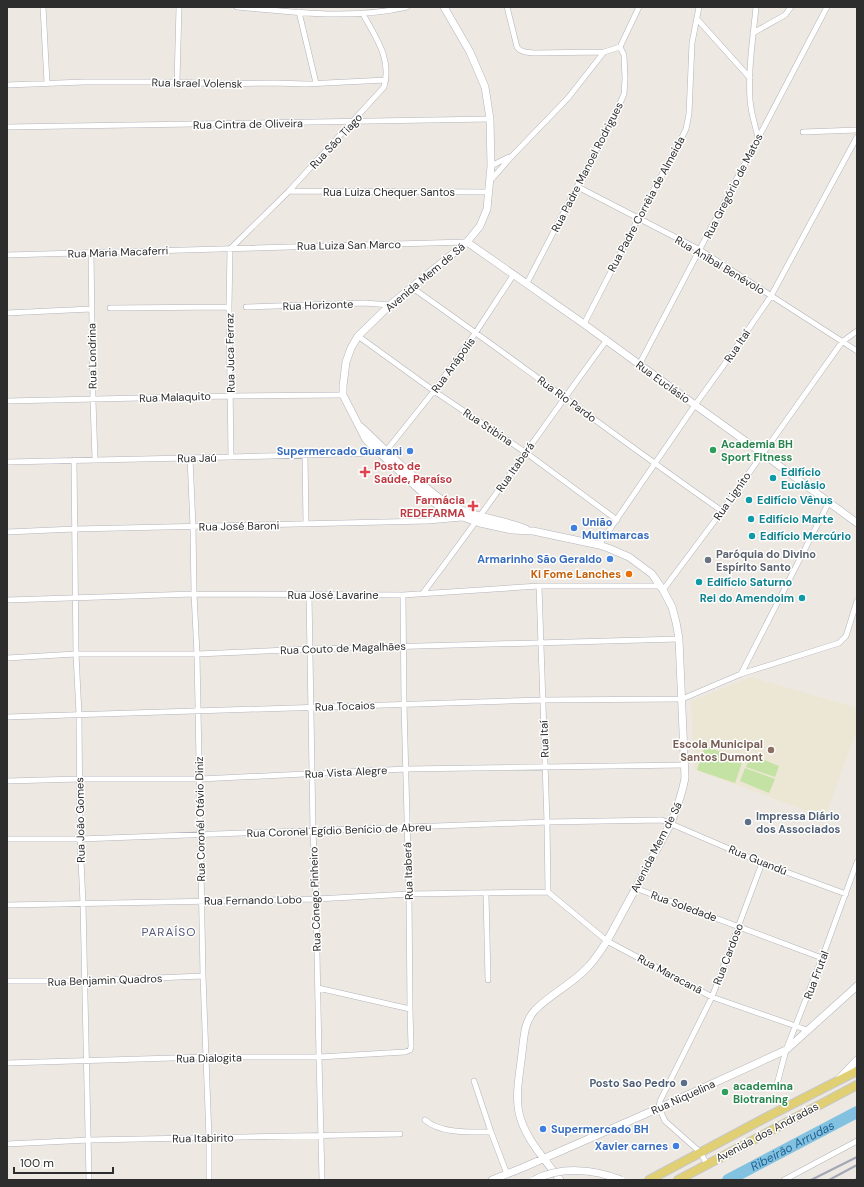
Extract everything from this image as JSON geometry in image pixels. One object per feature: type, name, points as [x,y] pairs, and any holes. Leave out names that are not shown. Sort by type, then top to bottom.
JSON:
[{"type":"main road","name":"Avenida dos Andradas","points":[[649,1180],[837,1080],[857,1071]]},
{"type":"main road","name":"Avenida dos Andradas","points":[[678,1180],[857,1085]]},
{"type":"street","points":[[43,7],[46,83]]},
{"type":"street","points":[[177,82],[179,7]]},
{"type":"street","points":[[237,7],[299,12],[363,14],[408,7]]},
{"type":"street","name":"Avenida Mem de Sá","points":[[444,7],[464,39],[485,87],[490,119],[491,166],[487,209],[482,222],[467,242],[390,305],[358,336],[351,348],[346,362],[343,386],[344,395],[365,438],[378,453],[433,502],[452,513],[466,515],[512,530],[533,531],[600,545],[629,557],[652,574],[662,588],[672,607],[679,639],[685,778],[682,794],[671,823],[607,941],[587,969],[535,1011],[525,1026],[519,1077],[519,1110],[526,1132],[543,1159],[560,1180]]},
{"type":"street","points":[[507,7],[517,47],[520,50],[534,54],[604,52],[620,46],[639,7]]},
{"type":"street","name":"Rua Padre Corrêia de Almeida","points":[[584,324],[686,129],[689,114],[692,43],[698,7]]},
{"type":"street","points":[[756,7],[750,78],[750,101],[753,121],[758,137]]},
{"type":"street","points":[[753,33],[784,15],[791,7]]},
{"type":"street","name":"Rua Gregório de Matos","points":[[639,365],[827,7]]},
{"type":"street","points":[[299,12],[316,83]]},
{"type":"street","points":[[363,14],[380,45],[386,62],[386,80]]},
{"type":"street","points":[[697,19],[750,78]]},
{"type":"street","name":"Rua Padre Manoel Rodrigues","points":[[527,283],[578,187],[624,94],[626,79],[625,65],[624,55],[620,46]]},
{"type":"street","points":[[490,182],[512,156],[568,98],[604,52]]},
{"type":"street","name":"Rua Israel Volensk","points":[[7,85],[46,83],[177,82],[215,84],[316,83],[386,80]]},
{"type":"street","name":"Rua São Tiago","points":[[230,248],[289,191],[381,91],[386,80]]},
{"type":"street","name":"Rua Cintra de Oliveira","points":[[7,127],[490,119]]},
{"type":"street","points":[[803,132],[857,130]]},
{"type":"street","name":"Rua Itaí","points":[[600,545],[771,296],[857,136]]},
{"type":"street","points":[[491,166],[512,156]]},
{"type":"street","name":"Rua Aníbal Benévolo","points":[[578,187],[700,250],[857,351]]},
{"type":"street","name":"Rua Luiza Chequer Santos","points":[[289,191],[489,192]]},
{"type":"street","name":"Rua Euclásio","points":[[467,242],[527,283],[857,522]]},
{"type":"street","name":"Rua Luiza San Marco","points":[[230,248],[467,242]]},
{"type":"street","name":"Rua Maria Macaferri","points":[[7,255],[230,248]]},
{"type":"street","name":"Rua Juca Ferraz","points":[[230,248],[229,307],[231,457]]},
{"type":"street","name":"Rua Londrina","points":[[91,252],[95,460]]},
{"type":"street","name":"Rua Anápolis","points":[[386,451],[434,391],[476,332],[514,274]]},
{"type":"street","name":"Rua Rio Pardo","points":[[411,287],[476,332],[564,398],[722,511]]},
{"type":"street","name":"Rua Horizonte","points":[[246,307],[365,303],[390,305]]},
{"type":"street","points":[[110,308],[229,307]]},
{"type":"street","points":[[7,313],[92,309]]},
{"type":"street","name":"Rua Lignito","points":[[662,588],[722,511],[762,452],[842,342],[857,331]]},
{"type":"street","name":"Rua Stibina","points":[[358,336],[434,391],[525,452],[617,520]]},
{"type":"street","name":"Rua Itaberá","points":[[423,593],[479,519],[525,452],[606,341]]},
{"type":"street","name":"Rua Malaquito","points":[[7,401],[344,395]]},
{"type":"street","name":"Avenida Mem de Sá","points":[[360,426],[430,490],[466,515]]},
{"type":"street","name":"Rua Jaú","points":[[7,462],[378,453],[386,451]]},
{"type":"street","points":[[305,455],[306,524]]},
{"type":"street","name":"Rua Coronél Otávio Diniz","points":[[190,458],[197,654],[203,976],[209,1138],[209,1180]]},
{"type":"street","name":"Rua João Gomes","points":[[74,460],[76,654],[79,714],[80,840],[83,903],[89,1180]]},
{"type":"street","points":[[741,674],[828,502]]},
{"type":"street","name":"Rua José Baroni","points":[[7,532],[75,529],[428,521],[446,520],[466,515]]},
{"type":"street","name":"Rua Itaí","points":[[539,586],[548,892]]},
{"type":"street","name":"Rua José Lavarine","points":[[7,600],[194,594],[403,594],[539,586],[662,588]]},
{"type":"street","name":"Rua Itaberá","points":[[403,594],[404,704],[410,894],[410,1009],[412,1047],[410,1050]]},
{"type":"street","name":"Rua Cônego Pinheiro","points":[[309,595],[313,831],[316,899],[322,1180]]},
{"type":"street","points":[[682,699],[741,674],[839,642],[846,636],[857,601]]},
{"type":"street","name":"Rua Couto de Magalhães","points":[[7,658],[76,654],[197,654],[310,649],[679,639]]},
{"type":"street","name":"Rua Tocaios","points":[[7,717],[542,700],[682,699]]},
{"type":"street","name":"Rua Vista Alegre","points":[[7,781],[79,779],[200,779],[406,769],[684,765]]},
{"type":"street","name":"Rua Coronel Egídio Benício de Abreu","points":[[7,839],[80,840],[547,822],[662,820],[671,823]]},
{"type":"street","name":"Rua Guandú","points":[[671,823],[762,863],[846,894]]},
{"type":"street","name":"Rua Frutal","points":[[776,1088],[786,1050],[857,862]]},
{"type":"street","name":"Rua Cardoso","points":[[658,1108],[663,1093],[712,997],[762,863]]},
{"type":"street","name":"Rua Soledade","points":[[635,888],[822,958]]},
{"type":"street","name":"Rua Fernando Lobo","points":[[7,905],[316,899],[410,894],[548,892]]},
{"type":"street","name":"Rua Maracanã","points":[[548,892],[607,941],[712,997],[807,1030]]},
{"type":"street","points":[[486,894],[488,980]]},
{"type":"street","name":"Rua Benjamin Quadros","points":[[7,981],[85,981],[203,976]]},
{"type":"street","name":"Rua Niquelina","points":[[492,1180],[543,1159],[786,1050],[857,986]]},
{"type":"street","points":[[318,988],[410,1009]]},
{"type":"street","name":"Rua Dialogita","points":[[7,1063],[206,1057],[319,1056],[405,1052],[410,1050]]},
{"type":"street","points":[[837,1080],[857,1060]]},
{"type":"street","points":[[474,1081],[491,1132],[508,1174]]},
{"type":"street","points":[[658,1108],[665,1121],[700,1152],[707,1164]]},
{"type":"street","points":[[425,1120],[440,1128],[471,1132],[491,1132]]},
{"type":"street","name":"Rua Itabirito","points":[[7,1144],[89,1140],[400,1134]]},
{"type":"street","points":[[784,1180],[857,1141]]},
{"type":"street","points":[[534,1180],[550,1174],[572,1171],[594,1172],[621,1180]]},
{"type":"shaded area","name":"Escola Municipal Santos Dumont","points":[[751,677],[857,708],[857,730],[825,817],[694,770],[691,701]]},
{"type":"green space","points":[[705,746],[743,760],[735,783],[697,770]]},
{"type":"green space","points":[[751,755],[779,766],[775,777],[746,767]]},
{"type":"green space","points":[[745,768],[775,779],[769,793],[740,781]]},
{"type":"waterway","name":"Ribeirão Arrudas","points":[[728,1180],[857,1112]]},
{"type":"railway","points":[[811,1180],[857,1157]]},
{"type":"railway","points":[[829,1180],[857,1165]]},
{"type":"place","name":"Academia BH Sport Fitness","points":[[713,450]]},
{"type":"place","name":"Supermercado Guarani","points":[[410,451]]},
{"type":"place","name":"Posto de Saúde, Paraíso","points":[[365,472]]},
{"type":"place","name":"Edifício Euclásio","points":[[773,478]]},
{"type":"place","name":"Edifício Vênus","points":[[749,500]]},
{"type":"place","name":"Farmácia REDEFARMA","points":[[473,506]]},
{"type":"place","name":"Edifício Marte","points":[[751,519]]},
{"type":"place","name":"União Multimarcas","points":[[574,528]]},
{"type":"place","name":"Edifício Mercúrio","points":[[752,536]]},
{"type":"place","name":"Armarinho São Geraldo","points":[[610,559]]},
{"type":"place","name":"Paróquia do Divino Espírito Santo","points":[[708,560]]},
{"type":"place","name":"Ki Fome Lanches","points":[[629,574]]},
{"type":"place","name":"Edifício Saturno","points":[[699,582]]},
{"type":"place","name":"Rei do Amendoim","points":[[802,598]]},
{"type":"place","name":"Escola Municipal Santos Dumont","points":[[771,750]]},
{"type":"place","name":"Impressa Diário dos Associados","points":[[748,822]]},
{"type":"place","name":"Posto Sao Pedro","points":[[684,1083]]},
{"type":"place","name":"academina Biotraning","points":[[725,1092]]},
{"type":"place","name":"Supermercado BH","points":[[543,1129]]},
{"type":"place","name":"Xavier carnes","points":[[676,1146]]},
{"type":"district","name":"PARAÍSO","points":[[169,932]]}]
